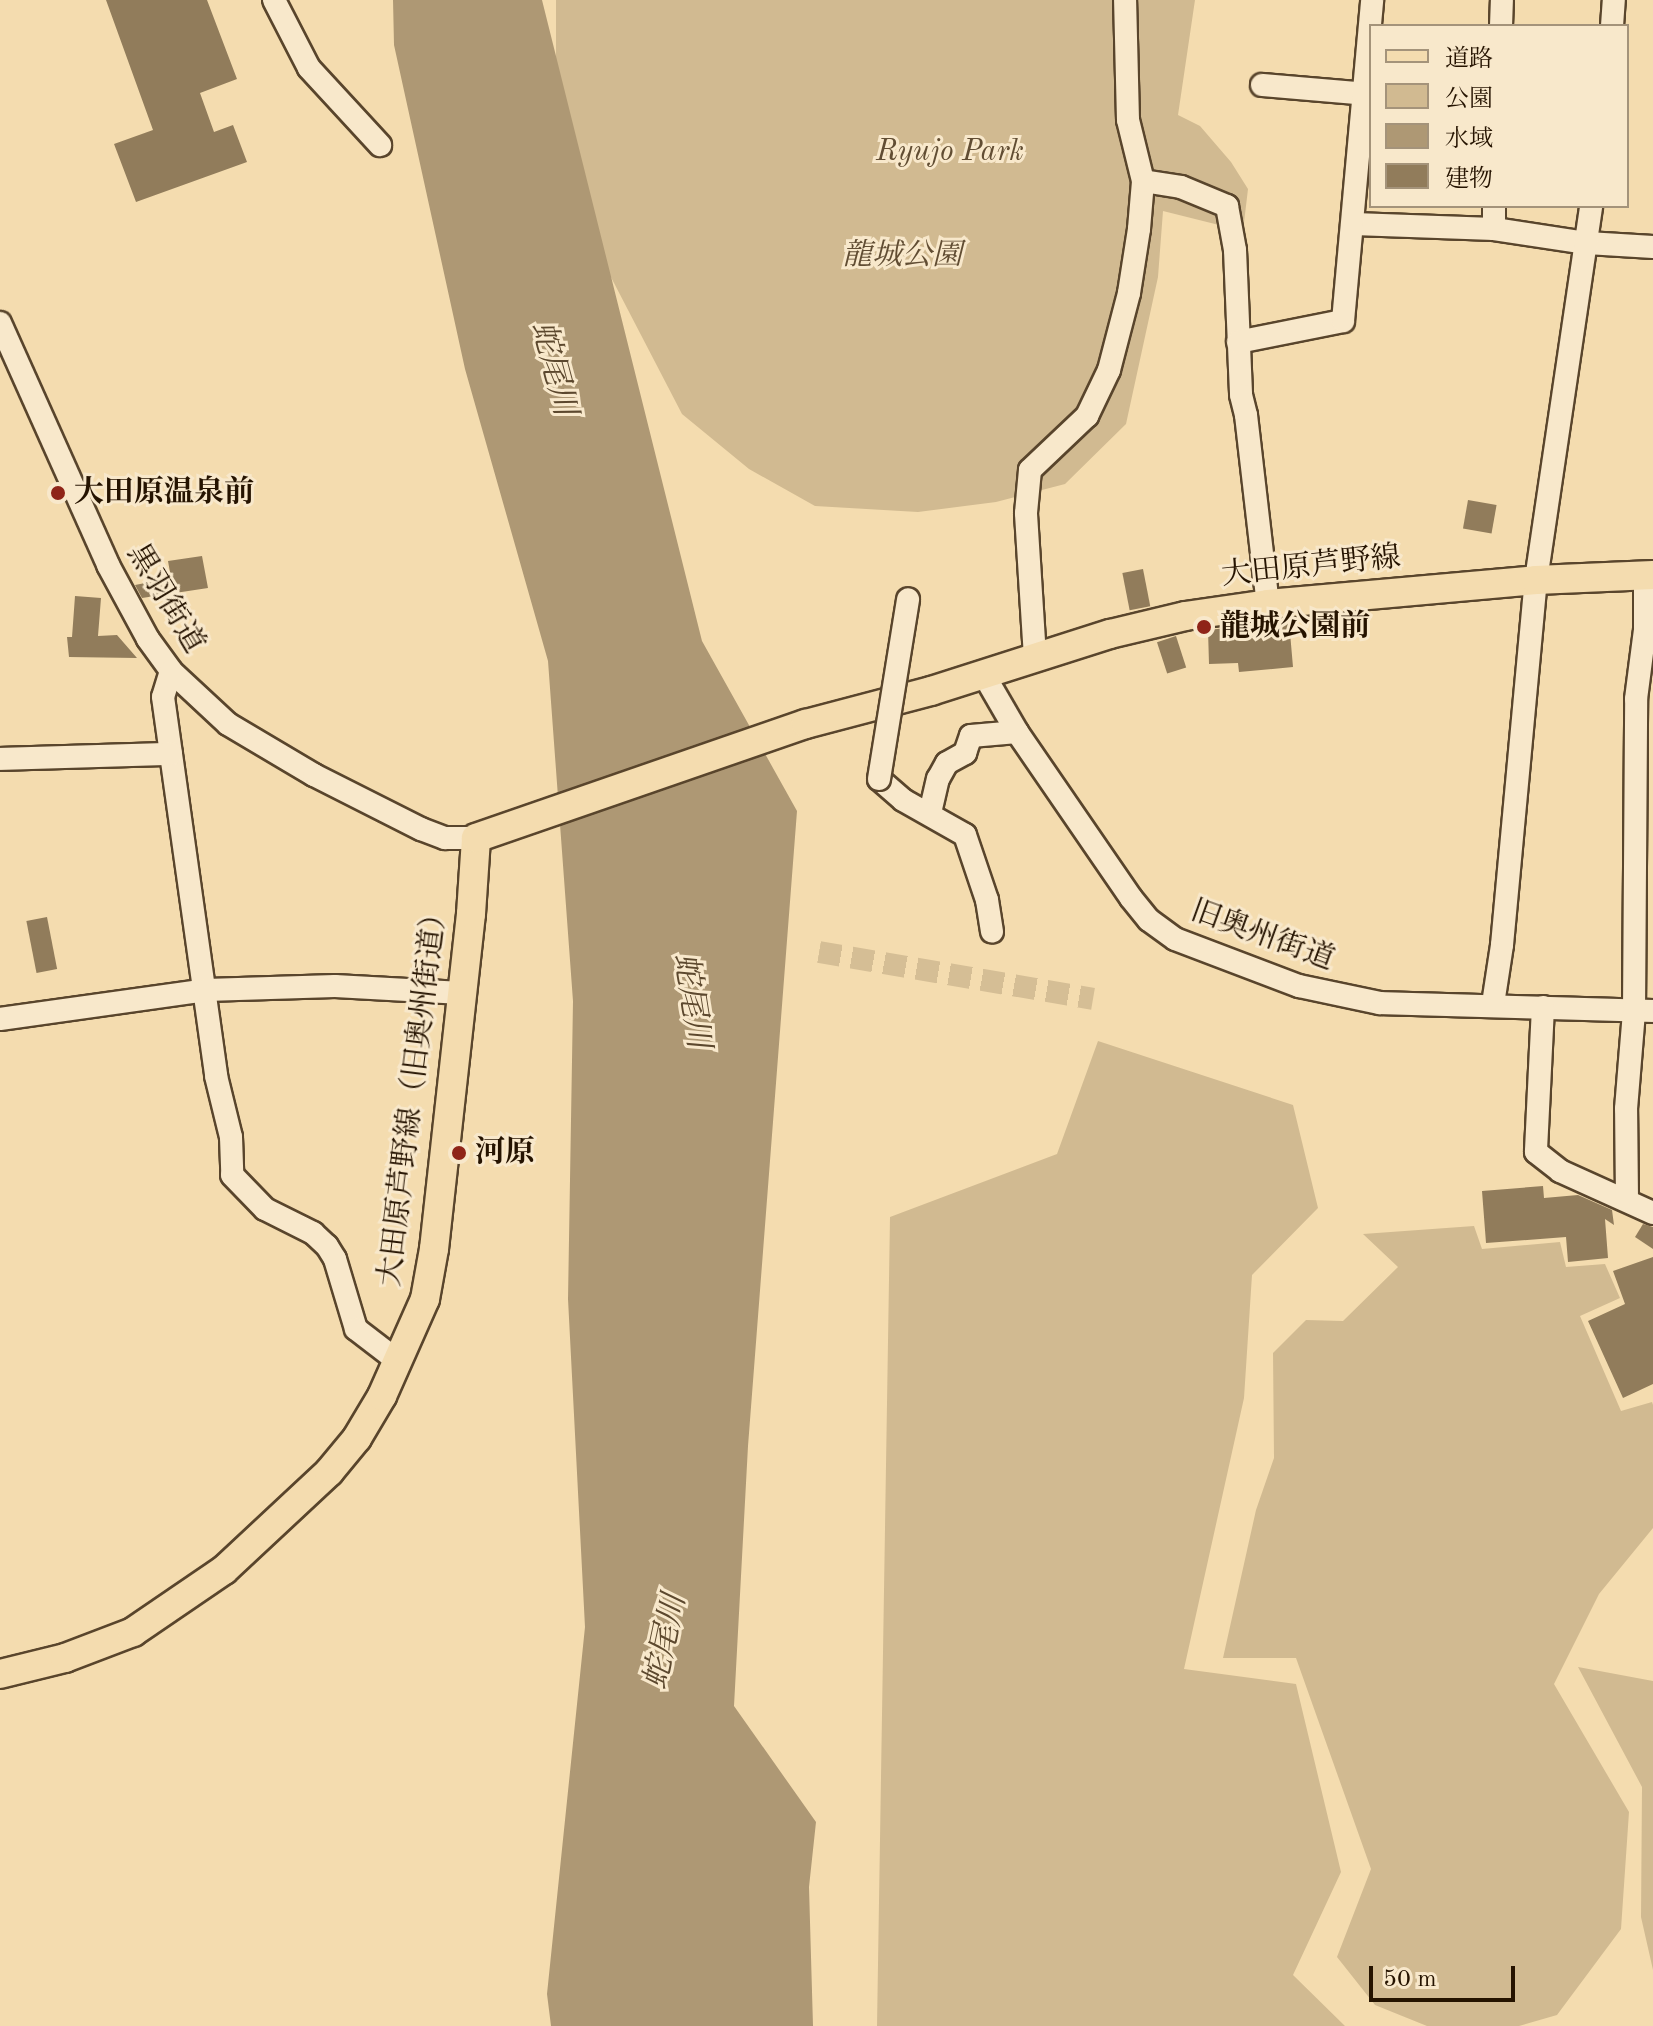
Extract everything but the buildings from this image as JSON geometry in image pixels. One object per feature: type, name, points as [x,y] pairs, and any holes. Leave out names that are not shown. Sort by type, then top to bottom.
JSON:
[{"type":"main road","name":"大田原芦野線","points":[[984,675],[1035,657],[1185,616],[1268,604],[1536,580],[1649,575]]},
{"type":"main road","points":[[476,838],[806,724],[984,675]]},
{"type":"main road","name":"大田原芦野線（旧奥州街道）","points":[[0,1674],[77,1654],[133,1632],[224,1570],[329,1472],[357,1438],[399,1362],[425,1299],[434,1249],[476,838]]},
{"type":"street","points":[[274,0],[309,68],[380,145]]},
{"type":"street","points":[[1035,657],[1026,513],[1030,470],[1087,416],[1109,370],[1129,293],[1143,181],[1128,120],[1125,0]]},
{"type":"street","points":[[1370,24],[1372,0]]},
{"type":"street","points":[[1501,24],[1502,0]]},
{"type":"street","points":[[1612,24],[1614,0]]},
{"type":"street","points":[[1238,342],[1343,321],[1369,47]]},
{"type":"street","points":[[1262,85],[1366,94]]},
{"type":"street","points":[[1143,181],[1181,187],[1227,206],[1235,250],[1241,395],[1268,604]]},
{"type":"street","points":[[1493,1004],[1502,945],[1536,580],[1591,208]]},
{"type":"street","points":[[1354,224],[1494,217],[1587,243],[1653,247]]},
{"type":"street","name":"黒羽街道","points":[[0,323],[108,565],[148,639],[171,671],[228,724],[314,775],[421,829],[445,838],[476,838]]},
{"type":"street","points":[[1627,1198],[1626,1109],[1643,1011],[1644,699],[1649,575]]},
{"type":"street","points":[[908,599],[879,779],[887,790],[965,835],[987,900],[992,932]]},
{"type":"street","points":[[171,671],[163,697],[216,1076],[231,1137],[232,1175],[265,1209],[313,1233],[327,1246],[335,1259],[356,1329],[399,1362]]},
{"type":"street","name":"旧奥州街道","points":[[984,675],[1017,732],[1131,898],[1149,920],[1175,939],[1239,966],[1336,996],[1380,1003],[1493,1004],[1643,1011]]},
{"type":"street","points":[[930,813],[938,779],[947,763],[965,753],[971,736],[1017,732]]},
{"type":"street","points":[[0,759],[171,754]]},
{"type":"street","points":[[0,1019],[206,990],[335,986],[462,993]]},
{"type":"street","points":[[1543,1007],[1536,1152],[1560,1171],[1627,1198],[1653,1213]]},
{"type":"green space","name":"龍城公園","points":[[556,0],[1195,0],[1178,115],[1200,126],[1231,162],[1248,189],[1243,231],[1163,211],[1158,277],[1126,424],[1065,484],[996,502],[918,512],[815,506],[749,469],[682,414],[573,204],[556,60]]},
{"type":"green space","points":[[1098,1041],[1293,1105],[1318,1208],[1252,1275],[1244,1398],[1184,1669],[1296,1684],[1341,1872],[1293,1975],[1345,2026],[877,2026],[890,1217],[1057,1154]]},
{"type":"green space","points":[[1474,1226],[1482,1249],[1560,1242],[1566,1267],[1605,1264],[1620,1298],[1580,1316],[1621,1411],[1652,1402],[1653,1528],[1599,1594],[1554,1684],[1629,1812],[1621,1929],[1557,2015],[1519,2026],[1427,2026],[1375,2005],[1337,1957],[1371,1869],[1296,1658],[1223,1658],[1256,1510],[1274,1458],[1273,1353],[1306,1320],[1343,1321],[1398,1267],[1363,1234]]},
{"type":"green space","points":[[1578,1667],[1653,1681],[1653,1970],[1641,1917],[1642,1787]]},
{"type":"water","name":"蛇尾川","points":[[393,0],[542,0],[702,641],[797,811],[748,1446],[734,1706],[816,1822],[809,1887],[813,2026],[551,2026],[547,1994],[585,1627],[568,1299],[573,1001],[548,661],[465,369],[394,45]]},
{"type":"tunnel","points":[[819,952],[1093,999]]},
{"type":"place","name":"大田原温泉前","points":[[58,493]]},
{"type":"place","name":"龍城公園前","points":[[1204,627]]},
{"type":"place","name":"河原","points":[[459,1153]]},
{"type":"park label","name":"Ryujo Park","points":[[950,152]]}]
